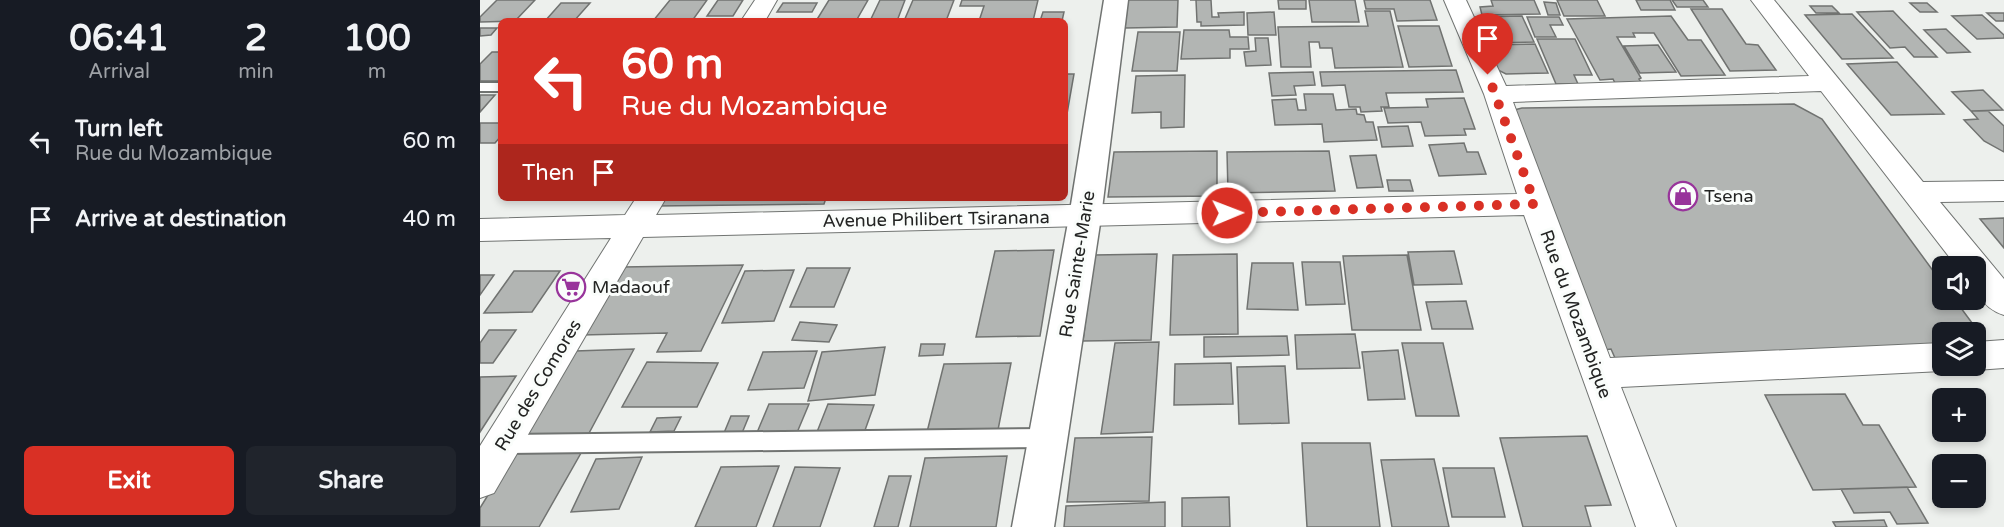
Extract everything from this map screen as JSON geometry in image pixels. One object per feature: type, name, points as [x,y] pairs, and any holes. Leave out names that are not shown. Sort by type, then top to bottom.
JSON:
[{"type":"main road","name":"Rue Sainte-Marie","points":[[1034,527],[1086,216],[1116,0]]},
{"type":"street","points":[[755,18],[766,0]]},
{"type":"street","name":"Rue du Mozambique","points":[[1455,0],[1497,94],[1535,204],[1656,527]]},
{"type":"street","points":[[1762,0],[1966,256]]},
{"type":"street","points":[[1497,94],[1827,83]]},
{"type":"street","points":[[1914,192],[2004,190]]},
{"type":"street","name":"Avenue Philibert Tsiranana","points":[[480,230],[644,211],[1086,216],[1535,204]]},
{"type":"street","name":"Rue des Comores","points":[[480,480],[644,211]]},
{"type":"street","points":[[1986,280],[2004,302]]},
{"type":"street","points":[[1986,355],[2004,354]]},
{"type":"street","points":[[1598,373],[1932,357]]},
{"type":"lane","points":[[480,87],[498,87]]},
{"type":"lane","points":[[502,444],[1048,438]]},
{"type":"building","points":[[497,0],[535,0],[518,18],[498,18],[498,21],[480,22],[480,17]]},
{"type":"building","points":[[670,0],[707,0],[694,18],[655,18]]},
{"type":"building","points":[[718,0],[743,0],[733,16],[707,16]]},
{"type":"building","points":[[829,0],[868,0],[858,18],[818,18]]},
{"type":"building","points":[[880,0],[905,0],[898,18],[871,18]]},
{"type":"building","points":[[913,0],[954,0],[947,18],[905,18]]},
{"type":"building","points":[[962,0],[1038,0],[1034,18],[980,18],[984,6],[960,6]]},
{"type":"building","points":[[1128,0],[1178,0],[1177,27],[1125,28]]},
{"type":"building","points":[[1196,0],[1211,0],[1212,17],[1219,17],[1218,13],[1244,12],[1244,25],[1201,26],[1201,22],[1197,22]]},
{"type":"building","points":[[1278,0],[1306,0],[1306,9],[1279,9]]},
{"type":"building","points":[[1309,0],[1355,0],[1359,22],[1312,22]]},
{"type":"building","points":[[1364,0],[1430,0],[1437,20],[1397,21],[1394,9],[1366,9]]},
{"type":"building","points":[[1491,0],[1534,0],[1540,14],[1482,15],[1480,7],[1493,6]]},
{"type":"building","points":[[1557,0],[1597,0],[1605,16],[1564,16]]},
{"type":"building","points":[[1636,0],[1670,0],[1675,10],[1641,10]]},
{"type":"building","points":[[1672,0],[1703,0],[1708,7],[1677,7]]},
{"type":"building","points":[[1544,2],[1556,3],[1560,15],[1548,15]]},
{"type":"building","points":[[561,3],[590,3],[577,18],[548,18]]},
{"type":"building","points":[[783,3],[817,3],[812,12],[777,12]]},
{"type":"building","points":[[1910,3],[1927,3],[1937,12],[1920,12]]},
{"type":"building","points":[[1810,6],[1832,6],[1839,13],[1816,13]]},
{"type":"building","points":[[1691,9],[1722,9],[1746,44],[1758,45],[1776,70],[1730,71]]},
{"type":"building","points":[[1365,11],[1390,11],[1403,67],[1335,68],[1332,48],[1320,48],[1319,42],[1309,42],[1311,67],[1281,67],[1278,27],[1368,26]]},
{"type":"building","points":[[1893,11],[1937,57],[1914,57],[1905,47],[1890,48],[1857,12]]},
{"type":"building","points":[[1043,12],[1064,12],[1063,18],[1041,18]]},
{"type":"building","points":[[1274,12],[1276,35],[1248,35],[1247,13]]},
{"type":"building","points":[[1987,13],[2004,13],[2004,21],[1996,21]]},
{"type":"building","points":[[1852,14],[1893,58],[1842,59],[1805,15]]},
{"type":"building","points":[[1982,15],[2004,35],[2004,38],[1977,39],[1952,16]]},
{"type":"building","points":[[1522,16],[1534,42],[1486,43],[1476,17]]},
{"type":"building","points":[[1671,16],[1688,40],[1701,40],[1725,75],[1681,76],[1654,33],[1633,33],[1635,37],[1617,37],[1641,78],[1639,79],[1641,82],[1615,83],[1613,79],[1600,80],[1567,19]]},
{"type":"building","points":[[1527,17],[1559,17],[1563,25],[1550,25],[1556,37],[1535,37]]},
{"type":"building","points":[[1398,26],[1439,26],[1452,66],[1409,67]]},
{"type":"building","points":[[480,28],[497,28],[491,35],[480,36]]},
{"type":"building","points":[[1946,29],[1970,52],[1947,53],[1924,30]]},
{"type":"building","points":[[1184,30],[1229,30],[1230,37],[1248,37],[1249,49],[1230,49],[1230,58],[1181,59]]},
{"type":"building","points":[[1138,32],[1180,32],[1177,71],[1132,71]]},
{"type":"building","points":[[1255,38],[1268,38],[1271,65],[1246,66],[1244,52],[1256,51]]},
{"type":"building","points":[[1537,39],[1575,39],[1592,75],[1574,75],[1578,84],[1556,84]]},
{"type":"building","points":[[1535,44],[1548,73],[1506,74],[1498,70],[1486,45]]},
{"type":"building","points":[[1658,45],[1676,72],[1640,73],[1624,46]]},
{"type":"building","points":[[492,52],[498,52],[498,81],[480,81],[480,64]]},
{"type":"building","points":[[1897,62],[1944,114],[1891,115],[1847,64]]},
{"type":"building","points":[[1456,70],[1463,92],[1386,93],[1389,107],[1381,107],[1382,111],[1361,112],[1360,107],[1349,107],[1345,85],[1322,86],[1320,72]]},
{"type":"building","points":[[1313,72],[1315,85],[1294,86],[1296,95],[1272,96],[1269,73]]},
{"type":"building","points":[[1068,74],[1074,74],[1068,108]]},
{"type":"building","points":[[1185,75],[1184,127],[1161,128],[1161,112],[1132,113],[1136,76]]},
{"type":"building","points":[[1983,90],[2003,110],[1971,111],[1952,92]]},
{"type":"building","points":[[1304,94],[1333,94],[1336,110],[1356,109],[1357,114],[1364,115],[1366,122],[1373,122],[1377,140],[1324,142],[1322,124],[1275,125],[1272,100],[1296,99],[1298,110],[1306,110]]},
{"type":"building","points":[[480,95],[495,95],[480,112]]},
{"type":"building","points":[[1464,98],[1475,129],[1464,129],[1466,135],[1425,136],[1421,122],[1388,123],[1384,108],[1428,107],[1426,99]]},
{"type":"building","points":[[1794,104],[1822,119],[1932,269],[1932,310],[1962,310],[1971,322],[1932,322],[1932,344],[1615,358],[1611,349],[1603,350],[1514,110],[1522,108]]},
{"type":"building","points":[[1971,111],[1988,111],[2004,126],[2004,152],[1984,141],[1964,120],[1978,119]]},
{"type":"building","points":[[480,123],[498,123],[498,140],[495,143],[480,143]]},
{"type":"building","points":[[1408,126],[1413,146],[1382,147],[1378,127]]},
{"type":"building","points":[[1464,143],[1467,152],[1478,152],[1486,174],[1439,176],[1429,145]]},
{"type":"building","points":[[1217,151],[1217,196],[1108,197],[1114,152]]},
{"type":"building","points":[[1329,151],[1335,191],[1228,193],[1227,152]]},
{"type":"building","points":[[1376,155],[1383,187],[1357,188],[1350,156]]},
{"type":"building","points":[[1387,180],[1410,180],[1413,191],[1389,191]]},
{"type":"building","points":[[658,201],[825,201],[824,204],[656,206]]},
{"type":"building","points":[[2004,218],[2004,248],[1980,219]]},
{"type":"building","points":[[1054,250],[1040,336],[976,337],[995,251]]},
{"type":"building","points":[[1454,251],[1462,284],[1414,285],[1408,252]]},
{"type":"building","points":[[1157,254],[1151,340],[1083,341],[1094,255]]},
{"type":"building","points":[[1237,254],[1238,334],[1170,335],[1173,255]]},
{"type":"building","points":[[1407,255],[1421,330],[1352,330],[1343,256]]},
{"type":"building","points":[[1302,262],[1340,262],[1345,304],[1306,305]]},
{"type":"building","points":[[1252,263],[1293,263],[1298,310],[1247,309]]},
{"type":"building","points":[[743,265],[701,351],[657,352],[667,333],[582,335],[623,267]]},
{"type":"building","points":[[807,268],[850,268],[834,307],[790,307]]},
{"type":"building","points":[[794,270],[774,321],[722,323],[745,271]]},
{"type":"building","points":[[514,271],[560,271],[532,312],[484,313]]},
{"type":"building","points":[[480,275],[494,275],[480,295]]},
{"type":"building","points":[[1466,301],[1473,329],[1432,329],[1426,302]]},
{"type":"building","points":[[800,322],[837,325],[829,342],[792,340]]},
{"type":"building","points":[[489,330],[516,330],[493,363],[480,363],[480,343]]},
{"type":"building","points":[[1355,334],[1360,368],[1297,369],[1295,335]]},
{"type":"building","points":[[1287,336],[1289,355],[1204,357],[1204,337]]},
{"type":"building","points":[[1159,342],[1153,432],[1101,434],[1115,343]]},
{"type":"building","points":[[1402,343],[1443,343],[1459,416],[1416,416]]},
{"type":"building","points":[[921,344],[945,344],[943,355],[919,356]]},
{"type":"building","points":[[885,347],[875,395],[808,401],[822,352]]},
{"type":"building","points":[[634,349],[588,435],[525,436],[575,351]]},
{"type":"building","points":[[1398,350],[1405,399],[1368,400],[1362,352]]},
{"type":"building","points":[[817,351],[804,388],[748,390],[763,352]]},
{"type":"building","points":[[647,362],[718,363],[697,407],[622,407]]},
{"type":"building","points":[[1011,363],[998,430],[927,432],[944,364]]},
{"type":"building","points":[[1231,363],[1233,404],[1174,405],[1175,364]]},
{"type":"building","points":[[1285,366],[1289,423],[1239,424],[1237,367]]},
{"type":"building","points":[[516,376],[480,432],[480,377]]},
{"type":"building","points":[[1845,394],[1863,425],[1879,425],[1916,487],[1813,490],[1765,395]]},
{"type":"building","points":[[769,404],[809,404],[796,435],[756,435]]},
{"type":"building","points":[[828,404],[874,405],[864,433],[817,432]]},
{"type":"building","points":[[731,416],[749,416],[742,433],[724,433]]},
{"type":"building","points":[[681,417],[674,431],[650,432],[657,418]]},
{"type":"building","points":[[1587,436],[1611,505],[1585,506],[1591,527],[1523,527],[1500,438]]},
{"type":"building","points":[[1152,437],[1149,501],[1067,502],[1075,438]]},
{"type":"building","points":[[1302,443],[1370,443],[1380,527],[1307,527]]},
{"type":"building","points":[[514,453],[581,453],[539,527],[480,527],[480,508]]},
{"type":"building","points":[[1007,456],[996,527],[910,527],[925,458]]},
{"type":"building","points":[[642,457],[619,509],[571,512],[596,459]]},
{"type":"building","points":[[1434,459],[1449,527],[1392,527],[1381,460]]},
{"type":"building","points":[[779,466],[756,527],[695,527],[721,467]]},
{"type":"building","points":[[795,467],[840,468],[820,527],[773,527]]},
{"type":"building","points":[[1443,468],[1494,468],[1505,517],[1452,517]]},
{"type":"building","points":[[889,476],[911,476],[898,527],[874,527]]},
{"type":"building","points":[[1907,487],[1928,523],[1897,524],[1890,512],[1854,513],[1841,489]]},
{"type":"building","points":[[1229,497],[1230,527],[1182,527],[1182,498]]},
{"type":"building","points":[[1165,502],[1165,527],[1064,527],[1066,506]]},
{"type":"building","points":[[1884,520],[1887,527],[1836,527],[1833,522]]},
{"type":"place","name":"Tsena","points":[[1683,196]]},
{"type":"place","name":"Madaouf","points":[[571,287]]},
{"type":"route","points":[[1227,213],[1535,204],[1497,94],[1488,75]]}]
